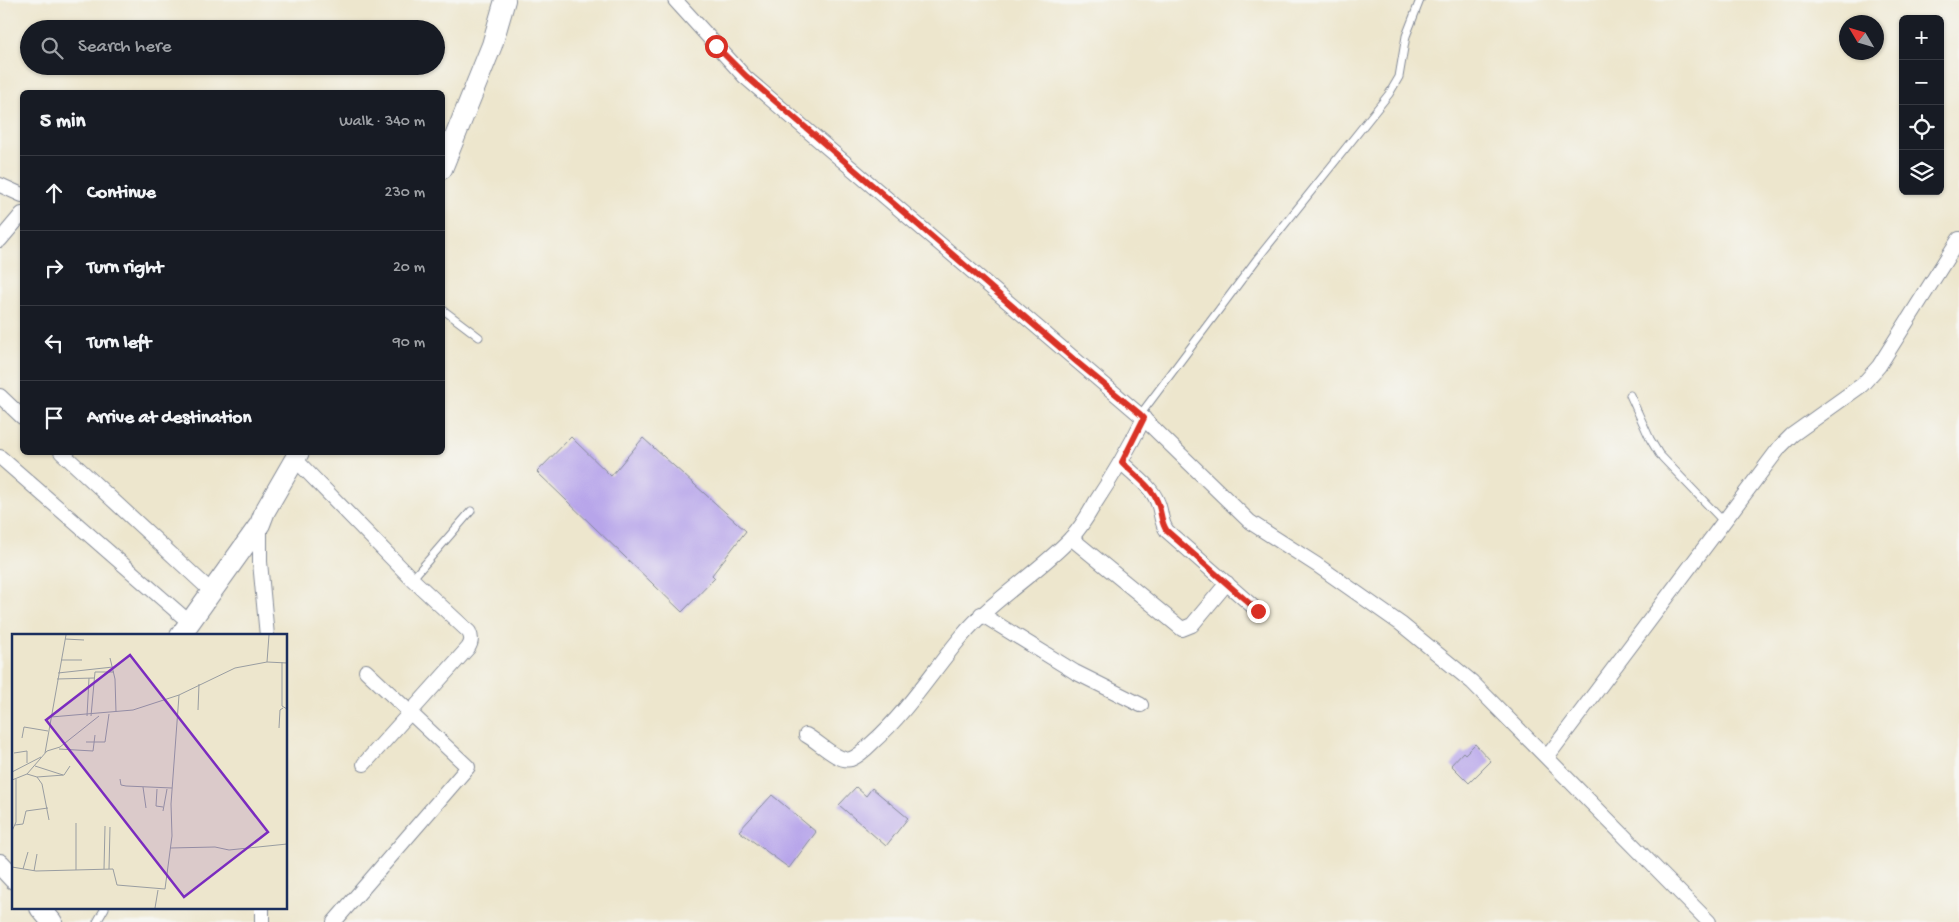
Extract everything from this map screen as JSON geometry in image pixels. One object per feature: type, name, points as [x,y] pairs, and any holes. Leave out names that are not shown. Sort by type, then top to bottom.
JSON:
[{"type":"street","points":[[445,162],[492,45],[505,0]]},
{"type":"street","points":[[675,0],[746,76],[1142,416],[1250,522],[1317,565],[1401,624],[1472,682],[1709,922]]},
{"type":"street","points":[[0,185],[20,194]]},
{"type":"street","points":[[0,240],[20,216]]},
{"type":"street","points":[[1547,757],[1780,447],[1792,435],[1862,385],[1879,366],[1959,239]]},
{"type":"street","points":[[0,396],[20,415]]},
{"type":"street","points":[[806,735],[836,757],[844,760],[851,759],[862,752],[884,733],[913,700],[981,614],[1072,538],[1122,462],[1142,416]]},
{"type":"street","points":[[64,455],[211,591]]},
{"type":"street","points":[[0,457],[184,629],[260,524],[265,511],[297,456],[412,579],[469,632],[471,637],[471,644],[468,648],[364,764]]},
{"type":"street","points":[[1122,462],[1154,494],[1160,507],[1163,525],[1167,531],[1258,611]]},
{"type":"street","points":[[260,524],[260,562],[267,634]]},
{"type":"street","points":[[1072,538],[1182,629],[1192,625],[1227,583]]},
{"type":"street","points":[[981,614],[1075,672],[1141,705]]},
{"type":"street","points":[[334,922],[468,767],[366,670]]},
{"type":"street","points":[[42,910],[52,922]]},
{"type":"lane","points":[[1142,416],[1258,259],[1395,85],[1399,77],[1402,48],[1420,0]]},
{"type":"lane","points":[[445,310],[479,337]]},
{"type":"lane","points":[[1630,395],[1659,454],[1723,521]]},
{"type":"lane","points":[[412,579],[471,511]]},
{"type":"lane","points":[[97,922],[104,910]]},
{"type":"building","points":[[571,437],[611,476],[643,438],[746,531],[712,575],[715,578],[682,612],[537,472]]},
{"type":"building","points":[[1475,744],[1491,761],[1469,783],[1451,765],[1463,752],[1465,754]]},
{"type":"building","points":[[856,787],[866,796],[872,788],[908,818],[886,846],[839,805]]},
{"type":"building","points":[[772,795],[816,832],[789,868],[739,831]]},
{"type":"route","points":[[716,46],[746,76],[1144,418],[1122,462],[1154,494],[1160,507],[1163,525],[1167,531],[1258,611]]}]
